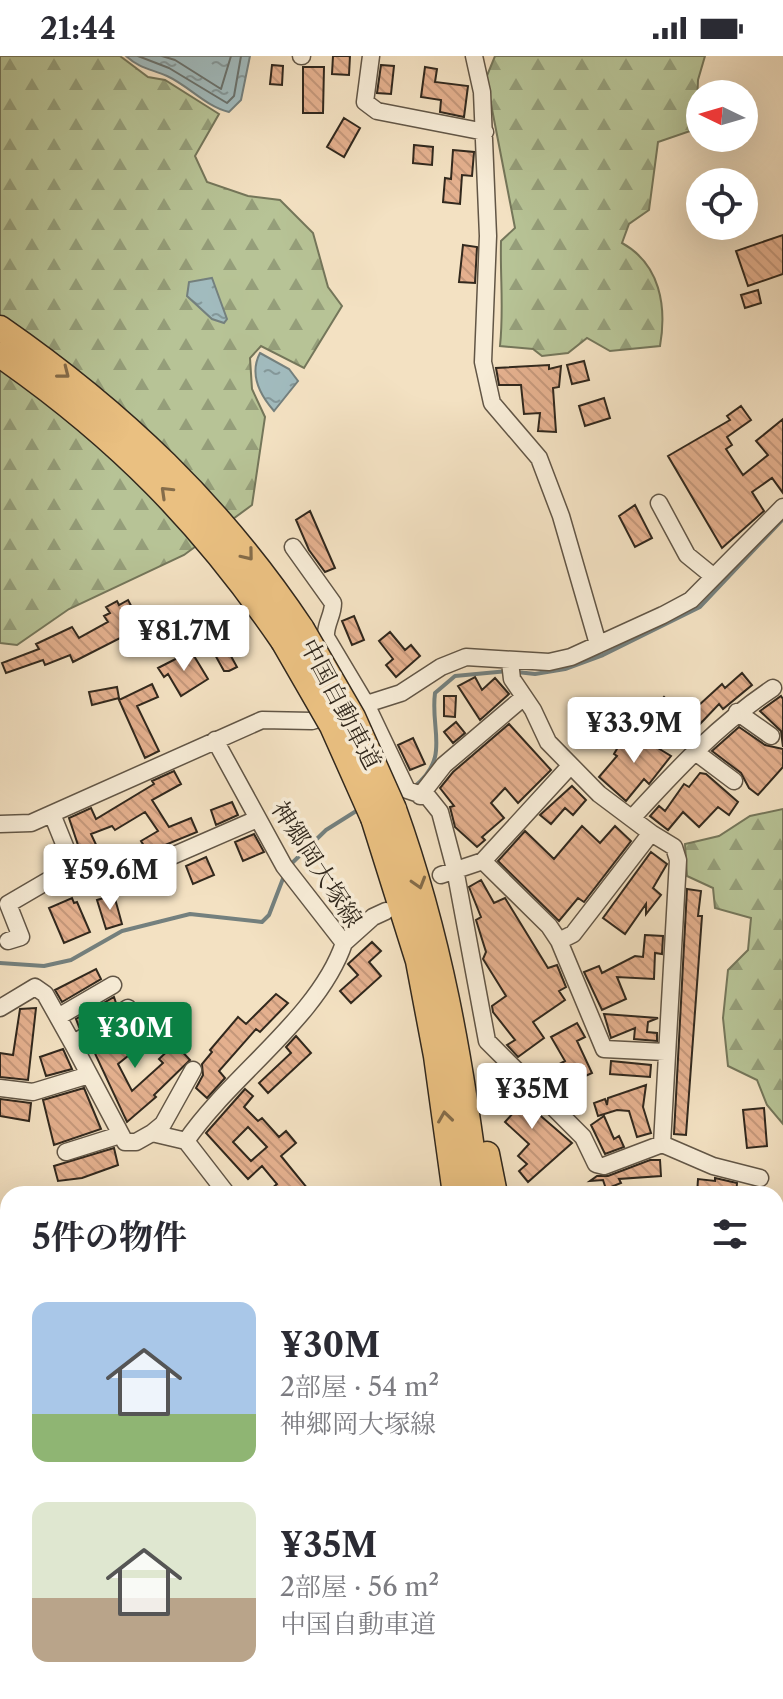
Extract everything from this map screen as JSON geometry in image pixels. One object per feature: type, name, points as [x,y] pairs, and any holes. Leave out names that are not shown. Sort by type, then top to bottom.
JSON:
[{"type":"highway","name":"中国自動車道","points":[[0,328],[108,408],[155,451],[226,527],[292,635],[353,717],[384,814],[418,961],[453,1186]]},
{"type":"highway","name":"中国自動車道","points":[[0,355],[106,435],[175,501],[245,585],[292,635]]},
{"type":"highway","name":"中国自動車道","points":[[384,814],[431,922],[457,1043],[477,1186]]},
{"type":"highway","points":[[431,922],[459,1012],[493,1186]]},
{"type":"street","points":[[371,56],[365,102],[377,111],[485,132]]},
{"type":"street","points":[[474,56],[485,132],[488,236],[483,362],[492,403],[539,458],[561,516],[598,644]]},
{"type":"street","points":[[659,503],[687,555],[714,577]]},
{"type":"street","points":[[0,824],[31,823],[262,720],[312,721],[401,693],[453,661],[466,657],[510,669],[549,662],[598,644],[691,600],[783,507]]},
{"type":"street","points":[[293,547],[333,603],[333,614],[325,628],[326,637],[366,704],[407,790],[433,801],[440,812],[448,872],[487,1041],[583,1137],[596,1164],[604,1166],[662,1144],[713,1166],[760,1178]]},
{"type":"street","points":[[510,669],[548,742],[570,766],[599,794],[674,847],[678,860],[662,1144]]},
{"type":"street","points":[[634,816],[694,751],[737,712],[773,688]]},
{"type":"street","points":[[420,796],[444,765],[524,697]]},
{"type":"street","points":[[737,712],[771,736]]},
{"type":"street","name":"神郷岡大塚線","points":[[186,1141],[314,995],[328,977],[344,943],[287,869],[215,740]]},
{"type":"street","points":[[694,751],[734,781]]},
{"type":"street","points":[[448,872],[483,861],[570,766]]},
{"type":"street","points":[[52,814],[81,886],[172,856],[257,819]]},
{"type":"street","points":[[559,941],[573,934],[651,833]]},
{"type":"street","points":[[483,861],[549,926],[559,941],[604,1049],[665,1052]]},
{"type":"street","points":[[8,941],[21,937],[8,904],[73,866]]},
{"type":"street","points":[[344,943],[373,917],[386,911]]},
{"type":"street","points":[[58,1017],[113,985]]},
{"type":"street","points":[[0,1008],[35,987],[45,994],[120,1135],[131,1144],[163,1124],[193,1070]]},
{"type":"street","points":[[73,1044],[128,1008]]},
{"type":"street","points":[[0,1088],[33,1092],[89,1075]]},
{"type":"street","points":[[152,1133],[186,1141],[221,1186]]},
{"type":"street","points":[[66,1152],[120,1135]]},
{"type":"green space","points":[[0,56],[120,56],[148,77],[165,80],[219,114],[195,156],[207,182],[248,196],[280,200],[313,233],[328,287],[342,306],[304,368],[261,346],[250,358],[252,389],[265,417],[252,505],[184,555],[69,609],[17,645],[0,643]]},
{"type":"green space","points":[[495,56],[705,56],[698,80],[686,80],[686,132],[658,142],[649,210],[629,224],[622,243],[645,262],[658,287],[662,316],[660,346],[610,351],[587,338],[568,353],[542,356],[533,349],[500,346],[501,241],[515,228],[486,78]]},
{"type":"green space","points":[[783,809],[783,1124],[767,1105],[757,1080],[728,1066],[723,1018],[728,970],[748,950],[751,918],[715,908],[713,888],[687,876],[685,844],[719,836],[750,816]]},
{"type":"water","points":[[126,56],[250,56],[241,100],[229,112]]},
{"type":"water","points":[[212,278],[227,319],[224,323],[212,319],[187,296],[189,282]]},
{"type":"water","points":[[260,353],[289,369],[298,381],[274,411],[264,398],[256,376]]},
{"type":"building","points":[[333,56],[350,56],[349,75],[332,74]]},
{"type":"building","points":[[272,65],[283,66],[282,85],[270,84]]},
{"type":"building","points":[[381,65],[394,66],[391,94],[377,93]]},
{"type":"building","points":[[303,67],[324,67],[323,113],[303,113]]},
{"type":"building","points":[[425,67],[437,69],[435,82],[468,86],[464,117],[440,112],[441,100],[421,97]]},
{"type":"building","points":[[344,118],[360,128],[344,157],[327,147]]},
{"type":"building","points":[[414,145],[433,147],[432,165],[413,163]]},
{"type":"building","points":[[453,150],[474,152],[472,176],[462,175],[460,204],[443,202],[445,178],[451,179]]},
{"type":"building","points":[[783,235],[783,274],[748,286],[736,251]]},
{"type":"building","points":[[463,245],[477,247],[475,283],[459,282]]},
{"type":"building","points":[[758,290],[761,303],[745,308],[741,295]]},
{"type":"building","points":[[584,361],[589,380],[572,384],[567,365]]},
{"type":"building","points":[[549,365],[549,369],[561,366],[559,387],[553,388],[556,432],[538,431],[540,413],[524,414],[521,385],[499,385],[496,368]]},
{"type":"building","points":[[604,398],[610,418],[585,426],[579,406]]},
{"type":"building","points":[[741,406],[751,420],[727,437],[732,445],[726,449],[743,475],[768,455],[756,441],[783,419],[783,493],[772,478],[752,492],[764,511],[722,548],[668,456],[730,420],[727,416]]},
{"type":"building","points":[[635,505],[652,538],[635,547],[619,516]]},
{"type":"building","points":[[310,511],[335,568],[325,572],[309,550],[296,520]]},
{"type":"building","points":[[128,600],[144,630],[124,640],[122,637],[73,662],[70,655],[45,665],[43,660],[6,673],[2,663],[39,649],[36,644],[72,627],[79,638],[108,622],[104,616],[110,613],[106,607]]},
{"type":"building","points":[[354,616],[364,640],[352,645],[342,621]]},
{"type":"building","points":[[390,632],[405,650],[411,645],[420,656],[396,677],[386,665],[393,659],[379,641]]},
{"type":"building","points":[[221,638],[237,667],[229,671],[224,671],[209,644]]},
{"type":"building","points":[[191,651],[208,679],[181,696],[168,674],[164,677],[158,668]]},
{"type":"building","points":[[742,673],[752,685],[723,709],[719,704],[680,745],[647,716],[664,697],[686,717],[722,684],[725,688]]},
{"type":"building","points":[[475,677],[482,690],[495,678],[509,694],[480,720],[458,686]]},
{"type":"building","points":[[152,684],[158,697],[137,706],[159,751],[145,758],[119,700]]},
{"type":"building","points":[[117,687],[119,698],[92,705],[89,692]]},
{"type":"building","points":[[444,696],[456,696],[455,717],[444,716]]},
{"type":"building","points":[[781,696],[783,747],[781,731],[760,711]]},
{"type":"building","points":[[456,722],[465,733],[453,743],[444,732]]},
{"type":"building","points":[[509,724],[551,770],[518,803],[505,788],[491,803],[504,818],[482,837],[485,840],[477,847],[455,827],[450,807],[454,806],[440,788],[453,772]]},
{"type":"building","points":[[739,727],[765,745],[783,749],[783,767],[758,795],[749,788],[741,773],[712,751]]},
{"type":"building","points":[[628,730],[671,756],[649,784],[644,779],[626,801],[599,777],[617,756],[614,754]]},
{"type":"building","points":[[413,738],[425,764],[410,770],[398,745]]},
{"type":"building","points":[[174,771],[181,784],[152,800],[169,827],[191,818],[197,832],[148,852],[141,841],[158,831],[145,812],[115,830],[112,826],[91,834],[106,866],[87,872],[69,818],[91,808],[96,819],[154,784],[152,781]]},
{"type":"building","points":[[700,773],[706,774],[738,802],[729,815],[718,807],[699,827],[683,812],[668,830],[650,816],[659,806],[665,811],[684,784],[689,787]]},
{"type":"building","points":[[572,786],[586,800],[573,815],[565,808],[551,824],[540,815]]},
{"type":"building","points":[[232,802],[238,815],[216,825],[211,810]]},
{"type":"building","points":[[582,826],[600,843],[615,826],[631,841],[584,902],[578,898],[559,921],[498,861],[525,831],[554,859]]},
{"type":"building","points":[[254,834],[264,852],[243,861],[235,842]]},
{"type":"building","points":[[651,852],[667,864],[653,888],[661,895],[646,914],[646,904],[625,934],[603,918]]},
{"type":"building","points":[[206,857],[214,875],[193,884],[186,866]]},
{"type":"building","points":[[481,880],[494,903],[505,898],[548,968],[557,965],[566,987],[559,991],[565,1000],[533,1022],[544,1038],[518,1057],[507,1045],[515,1040],[493,1012],[492,1006],[506,996],[483,959],[486,952],[476,920],[481,917],[469,887]]},
{"type":"building","points":[[687,889],[701,891],[698,916],[702,916],[686,1135],[674,1134]]},
{"type":"building","points":[[114,895],[122,924],[106,929],[97,900]]},
{"type":"building","points":[[72,898],[74,903],[77,902],[90,932],[64,943],[49,908]]},
{"type":"building","points":[[645,935],[663,936],[662,954],[655,953],[654,979],[617,977],[626,999],[602,1010],[584,972],[599,966],[602,973],[635,956],[643,957]]},
{"type":"building","points":[[372,942],[381,951],[369,962],[381,976],[351,1003],[340,991],[358,975],[348,964]]},
{"type":"building","points":[[96,969],[101,979],[62,1002],[55,990]]},
{"type":"building","points":[[276,994],[288,1003],[260,1032],[256,1029],[219,1071],[225,1078],[207,1098],[196,1088],[203,1075],[202,1064],[212,1052],[210,1050],[238,1017],[246,1024]]},
{"type":"building","points":[[114,997],[116,1003],[79,1027],[76,1019]]},
{"type":"building","points":[[36,1008],[28,1080],[0,1077],[0,1053],[13,1055],[20,1009]]},
{"type":"building","points":[[604,1014],[658,1018],[648,1022],[647,1032],[657,1033],[657,1041],[634,1039],[635,1028],[611,1038]]},
{"type":"building","points":[[577,1023],[585,1037],[577,1041],[592,1073],[577,1080],[575,1076],[551,1089],[541,1074],[565,1061],[551,1037]]},
{"type":"building","points":[[132,1024],[144,1043],[118,1064],[132,1091],[163,1063],[159,1059],[175,1044],[190,1060],[154,1095],[156,1097],[127,1122],[91,1045],[109,1034],[111,1038]]},
{"type":"building","points":[[296,1036],[311,1053],[268,1093],[259,1083],[291,1053],[286,1047]]},
{"type":"building","points":[[63,1049],[72,1069],[46,1076],[40,1057]]},
{"type":"building","points":[[611,1061],[651,1065],[650,1077],[610,1074]]},
{"type":"building","points":[[509,1078],[538,1108],[535,1111],[572,1143],[528,1182],[519,1171],[527,1164],[518,1156],[529,1144],[505,1122],[514,1112],[495,1092]]},
{"type":"building","points":[[646,1085],[643,1107],[651,1133],[637,1137],[629,1111],[617,1110],[598,1116],[594,1103],[605,1099],[607,1105],[608,1098]]},
{"type":"building","points":[[84,1088],[101,1129],[54,1145],[43,1100]]},
{"type":"building","points":[[245,1089],[253,1096],[244,1107],[258,1121],[262,1118],[279,1137],[286,1131],[296,1143],[281,1156],[305,1186],[275,1186],[277,1184],[262,1166],[248,1179],[206,1133]],"holes":[[[248,1127],[267,1147],[251,1161],[233,1142]]]},
{"type":"building","points":[[0,1099],[31,1103],[29,1121],[0,1116]]},
{"type":"building","points":[[764,1108],[767,1146],[747,1148],[743,1110]]},
{"type":"building","points":[[604,1116],[614,1139],[619,1136],[624,1147],[605,1154],[591,1125]]},
{"type":"building","points":[[114,1148],[118,1165],[82,1178],[58,1181],[54,1166]]},
{"type":"building","points":[[650,1160],[660,1160],[661,1176],[619,1179],[621,1183],[614,1186],[605,1186],[603,1180],[590,1181],[597,1176],[608,1176]]},
{"type":"building","points":[[715,1178],[737,1183],[737,1186],[698,1186],[698,1179],[715,1181]]},
{"type":"waterway","points":[[517,672],[535,674],[565,669],[603,655],[700,607],[783,519]]},
{"type":"waterway","points":[[414,787],[425,776],[436,754],[435,693],[455,676],[508,671]]},
{"type":"waterway","points":[[290,865],[326,830],[361,808]]},
{"type":"waterway","points":[[0,963],[44,966],[71,960],[122,931],[190,914],[262,922],[269,915],[284,876]]}]
